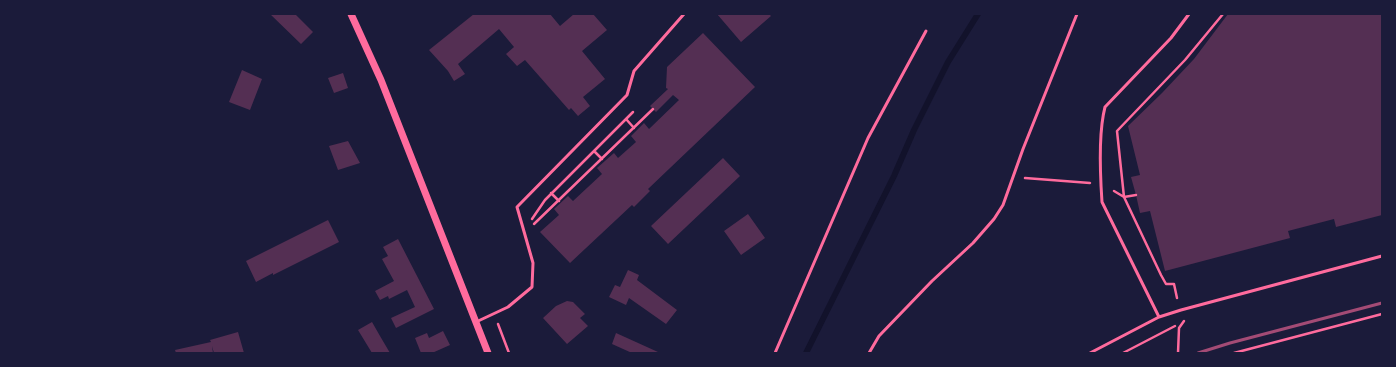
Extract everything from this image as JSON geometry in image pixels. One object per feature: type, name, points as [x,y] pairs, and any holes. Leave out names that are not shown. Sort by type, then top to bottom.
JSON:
[{"type":"street","points":[[351,14],[381,80],[488,353]]},
{"type":"lane","points":[[476,322],[508,308],[532,287],[533,263],[517,208],[627,94],[634,71],[684,14]]},
{"type":"lane","points":[[869,353],[879,336],[932,282],[974,243],[994,220],[1003,205],[1023,149],[1044,100],[1077,14]]},
{"type":"lane","points":[[1159,317],[1102,202],[1102,120],[1105,107],[1171,38],[1189,14]]},
{"type":"lane","points":[[775,353],[868,138],[926,31]]},
{"type":"lane","points":[[1090,353],[1159,317],[1382,256]]},
{"type":"path","points":[[1177,298],[1174,284],[1166,284],[1160,275],[1124,197],[1117,131],[1185,60],[1223,14]]},
{"type":"path","points":[[523,230],[531,226],[559,201],[653,109]]},
{"type":"path","points":[[531,226],[529,221],[533,218],[551,193],[633,112]]},
{"type":"path","points":[[626,119],[634,128]]},
{"type":"path","points":[[594,151],[602,159]]},
{"type":"path","points":[[1025,178],[1090,183]]},
{"type":"path","points":[[1110,189],[1124,197],[1136,195]]},
{"type":"path","points":[[551,193],[559,201]]},
{"type":"path","points":[[494,314],[509,353]]},
{"type":"path","points":[[1234,353],[1382,314]]},
{"type":"path","points":[[1123,353],[1184,321],[1179,328],[1178,353]]},
{"type":"building","points":[[270,14],[295,14],[313,32],[301,44]]},
{"type":"building","points":[[474,14],[550,14],[560,26],[574,14],[593,14],[607,30],[582,51],[605,79],[583,97],[590,106],[578,116],[571,108],[569,110],[525,60],[517,66],[506,54],[514,47],[499,29],[458,64],[465,74],[454,81],[448,71],[429,50]]},
{"type":"building","points":[[717,14],[769,14],[771,16],[741,42]]},
{"type":"building","points":[[1228,14],[1382,14],[1382,215],[1336,227],[1334,219],[1288,231],[1290,238],[1165,271],[1150,211],[1140,213],[1131,177],[1140,175],[1128,126],[1194,59]]},
{"type":"building","points":[[703,33],[755,87],[648,189],[650,191],[634,207],[632,205],[570,263],[540,232],[559,215],[554,209],[568,196],[573,201],[602,174],[597,168],[614,153],[618,158],[636,142],[631,136],[644,123],[649,129],[679,100],[673,95],[656,112],[650,106],[668,89],[666,88],[667,67]]},
{"type":"building","points":[[242,70],[262,79],[250,110],[229,102]]},
{"type":"building","points":[[343,73],[348,88],[334,93],[328,78]]},
{"type":"building","points":[[348,141],[360,163],[338,170],[329,146]]},
{"type":"building","points":[[723,158],[740,176],[668,244],[651,226]]},
{"type":"building","points":[[748,214],[765,238],[741,255],[724,231]]},
{"type":"building","points":[[328,220],[339,242],[256,282],[246,261]]},
{"type":"building","points":[[398,239],[434,309],[396,328],[391,318],[415,307],[407,290],[389,299],[388,296],[380,300],[375,291],[394,281],[382,259],[388,256],[383,247]]},
{"type":"building","points":[[628,270],[639,275],[637,280],[677,310],[666,324],[629,298],[626,305],[609,297],[615,285],[620,287]]},
{"type":"building","points":[[567,301],[573,302],[585,314],[580,318],[588,326],[567,344],[543,318],[556,306]]},
{"type":"building","points":[[372,322],[390,353],[372,353],[358,330]]},
{"type":"building","points":[[443,331],[450,345],[432,353],[421,353],[415,338],[427,333],[429,338]]},
{"type":"building","points":[[238,332],[244,353],[214,353],[212,346],[213,353],[176,353],[175,350],[211,342],[210,340]]},
{"type":"building","points":[[616,333],[658,353],[632,353],[612,344]]},
{"type":"waterway","points":[[806,353],[894,176],[914,130],[948,62],[978,14]]},
{"type":"railway","points":[[1198,353],[1230,343],[1382,303]]}]
